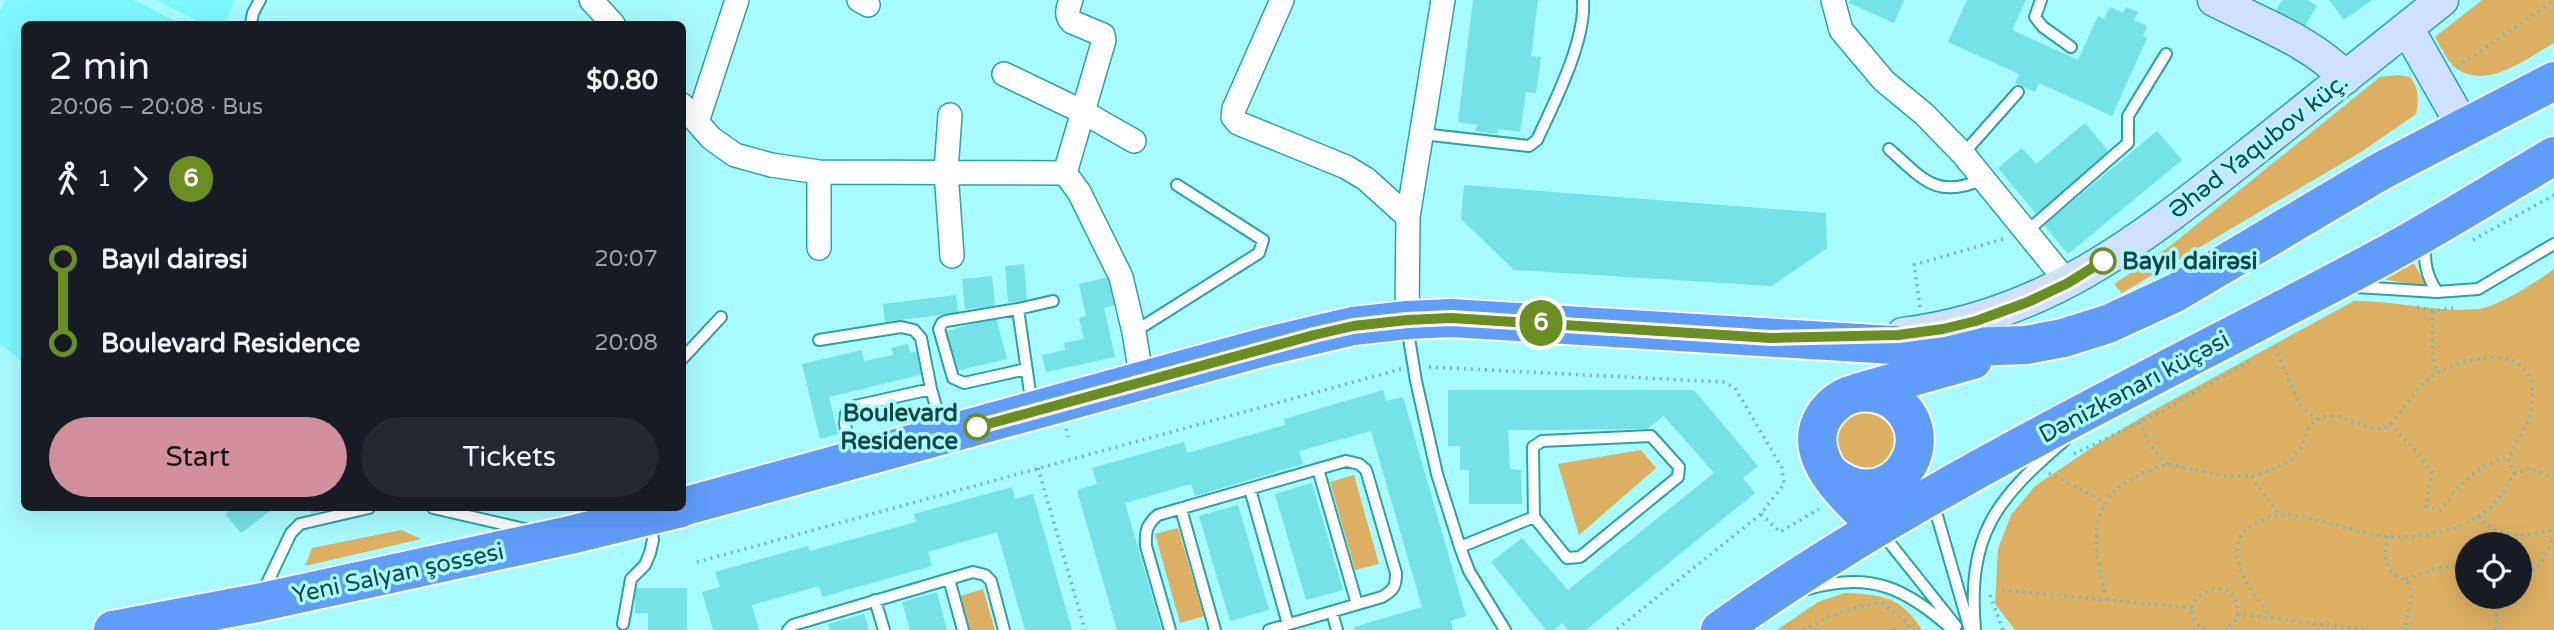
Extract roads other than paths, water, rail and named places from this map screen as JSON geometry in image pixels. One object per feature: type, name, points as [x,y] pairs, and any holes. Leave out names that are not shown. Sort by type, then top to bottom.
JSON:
[{"type":"highway","points":[[1771,338],[1942,348],[2026,345],[2063,338],[2108,324],[2164,299],[2381,172],[2554,81]]},
{"type":"highway","name":"Dənizkənarı küçəsi","points":[[1720,630],[1877,527],[1931,496],[2129,408],[2318,290],[2435,226],[2554,156]]},
{"type":"highway","name":"Yeni Salyan şossesi","points":[[686,506],[1353,326],[1451,318],[1771,338]]},
{"type":"highway","points":[[1771,338],[1840,358],[1869,373],[1887,404],[1931,496]]},
{"type":"highway","points":[[1877,527],[1821,461],[1817,434],[1828,409],[1838,400],[1887,404],[2026,345]]},
{"type":"highway","points":[[1828,472],[1839,482],[1867,490],[1888,484],[1905,470],[1915,443],[1887,404]]},
{"type":"highway","name":"Yeni Salyan şossesi","points":[[113,630],[215,618],[586,527],[665,511]]},
{"type":"main road","points":[[2214,0],[2299,43],[2326,60],[2345,78]]},
{"type":"main road","name":"Əhəd Yaqubov küç.","points":[[1771,338],[1898,335],[1943,329],[1976,321],[2028,302],[2068,283],[2191,200],[2441,0]]},
{"type":"main road","points":[[2407,28],[2464,128]]},
{"type":"street","points":[[592,0],[610,21]]},
{"type":"street","points":[[737,0],[690,113],[711,138],[735,155],[771,165],[819,172],[1065,173]]},
{"type":"street","points":[[1065,173],[1104,40],[1103,35],[1069,19],[1067,10],[1071,0]]},
{"type":"street","points":[[1282,0],[1234,109],[1234,117],[1238,123],[1346,167],[1366,179],[1408,217]]},
{"type":"street","points":[[1407,320],[1408,217],[1443,0]]},
{"type":"street","points":[[1833,0],[1841,30],[1884,81],[1924,114],[1963,154],[2068,283]]},
{"type":"street","points":[[1004,74],[1083,112],[1134,141]]},
{"type":"street","points":[[950,115],[946,172],[952,256]]},
{"type":"street","points":[[819,172],[819,248]]},
{"type":"street","points":[[1065,173],[1079,192],[1121,277],[1142,381]]},
{"type":"lane","points":[[252,21],[260,0]]},
{"type":"lane","points":[[1422,135],[1529,146],[1537,141],[1581,30],[1583,0]]},
{"type":"lane","points":[[2041,0],[2035,17],[2043,27],[2071,47]]},
{"type":"lane","points":[[2026,232],[2128,143],[2128,116],[2166,54]]},
{"type":"lane","points":[[1963,154],[2018,92]]},
{"type":"lane","points":[[1889,149],[1930,185],[1966,187],[1984,179]]},
{"type":"lane","points":[[1134,332],[1259,253],[1263,245],[1262,240],[1177,185]]},
{"type":"lane","points":[[2435,226],[2426,243],[2424,260],[2428,276],[2437,292]]},
{"type":"lane","points":[[2318,290],[2364,286],[2437,292],[2478,289],[2554,244]]},
{"type":"lane","points":[[1026,369],[964,383],[958,382],[953,378],[939,329],[946,321],[1053,301]]},
{"type":"lane","points":[[1018,309],[1033,412]]},
{"type":"lane","points":[[686,355],[721,317]]},
{"type":"lane","points":[[1407,320],[1416,381],[1437,474],[1460,547],[1469,571],[1505,630]]},
{"type":"lane","points":[[819,340],[901,327],[914,330],[920,338],[930,389],[945,436]]},
{"type":"lane","points":[[852,460],[845,424],[846,414],[855,406],[930,389]]},
{"type":"lane","points":[[2079,429],[2129,408]]},
{"type":"lane","points":[[1651,436],[1679,467],[1678,477],[1580,557],[1567,558],[1534,517],[1533,447],[1542,440],[1651,436]]},
{"type":"lane","points":[[1972,630],[1978,558],[1985,532],[2004,498],[2027,472],[2068,438]]},
{"type":"lane","points":[[1170,630],[1146,546],[1148,523],[1158,515],[1346,461],[1359,464],[1366,470],[1396,573],[1393,591],[1382,597],[1269,630]]},
{"type":"lane","points":[[1318,469],[1356,604]]},
{"type":"lane","points":[[1250,489],[1288,624]]},
{"type":"lane","points":[[1931,496],[1972,630]]},
{"type":"lane","points":[[1181,509],[1215,630]]},
{"type":"lane","points":[[215,618],[300,524],[356,511]]},
{"type":"lane","points":[[446,511],[534,532],[586,527]]},
{"type":"lane","points":[[623,624],[631,579],[645,565],[653,540],[669,511]]},
{"type":"lane","points":[[1460,547],[1534,517]]},
{"type":"lane","points":[[1877,527],[1959,630]]},
{"type":"lane","points":[[788,630],[793,625],[973,572],[985,575],[991,580],[1004,630]]},
{"type":"lane","points":[[949,579],[963,630]]},
{"type":"lane","points":[[1755,605],[1841,582],[1881,584],[1907,594],[1953,630]]},
{"type":"lane","points":[[875,600],[884,630]]},
{"type":"lane","points":[[1332,612],[1337,630]]},
{"type":"lane","points":[[817,618],[820,630]]},
{"type":"place","name":"Bayıl dairəsi","points":[[2103,261]]},
{"type":"place","name":"Boulevard Residence","points":[[977,427]]}]
